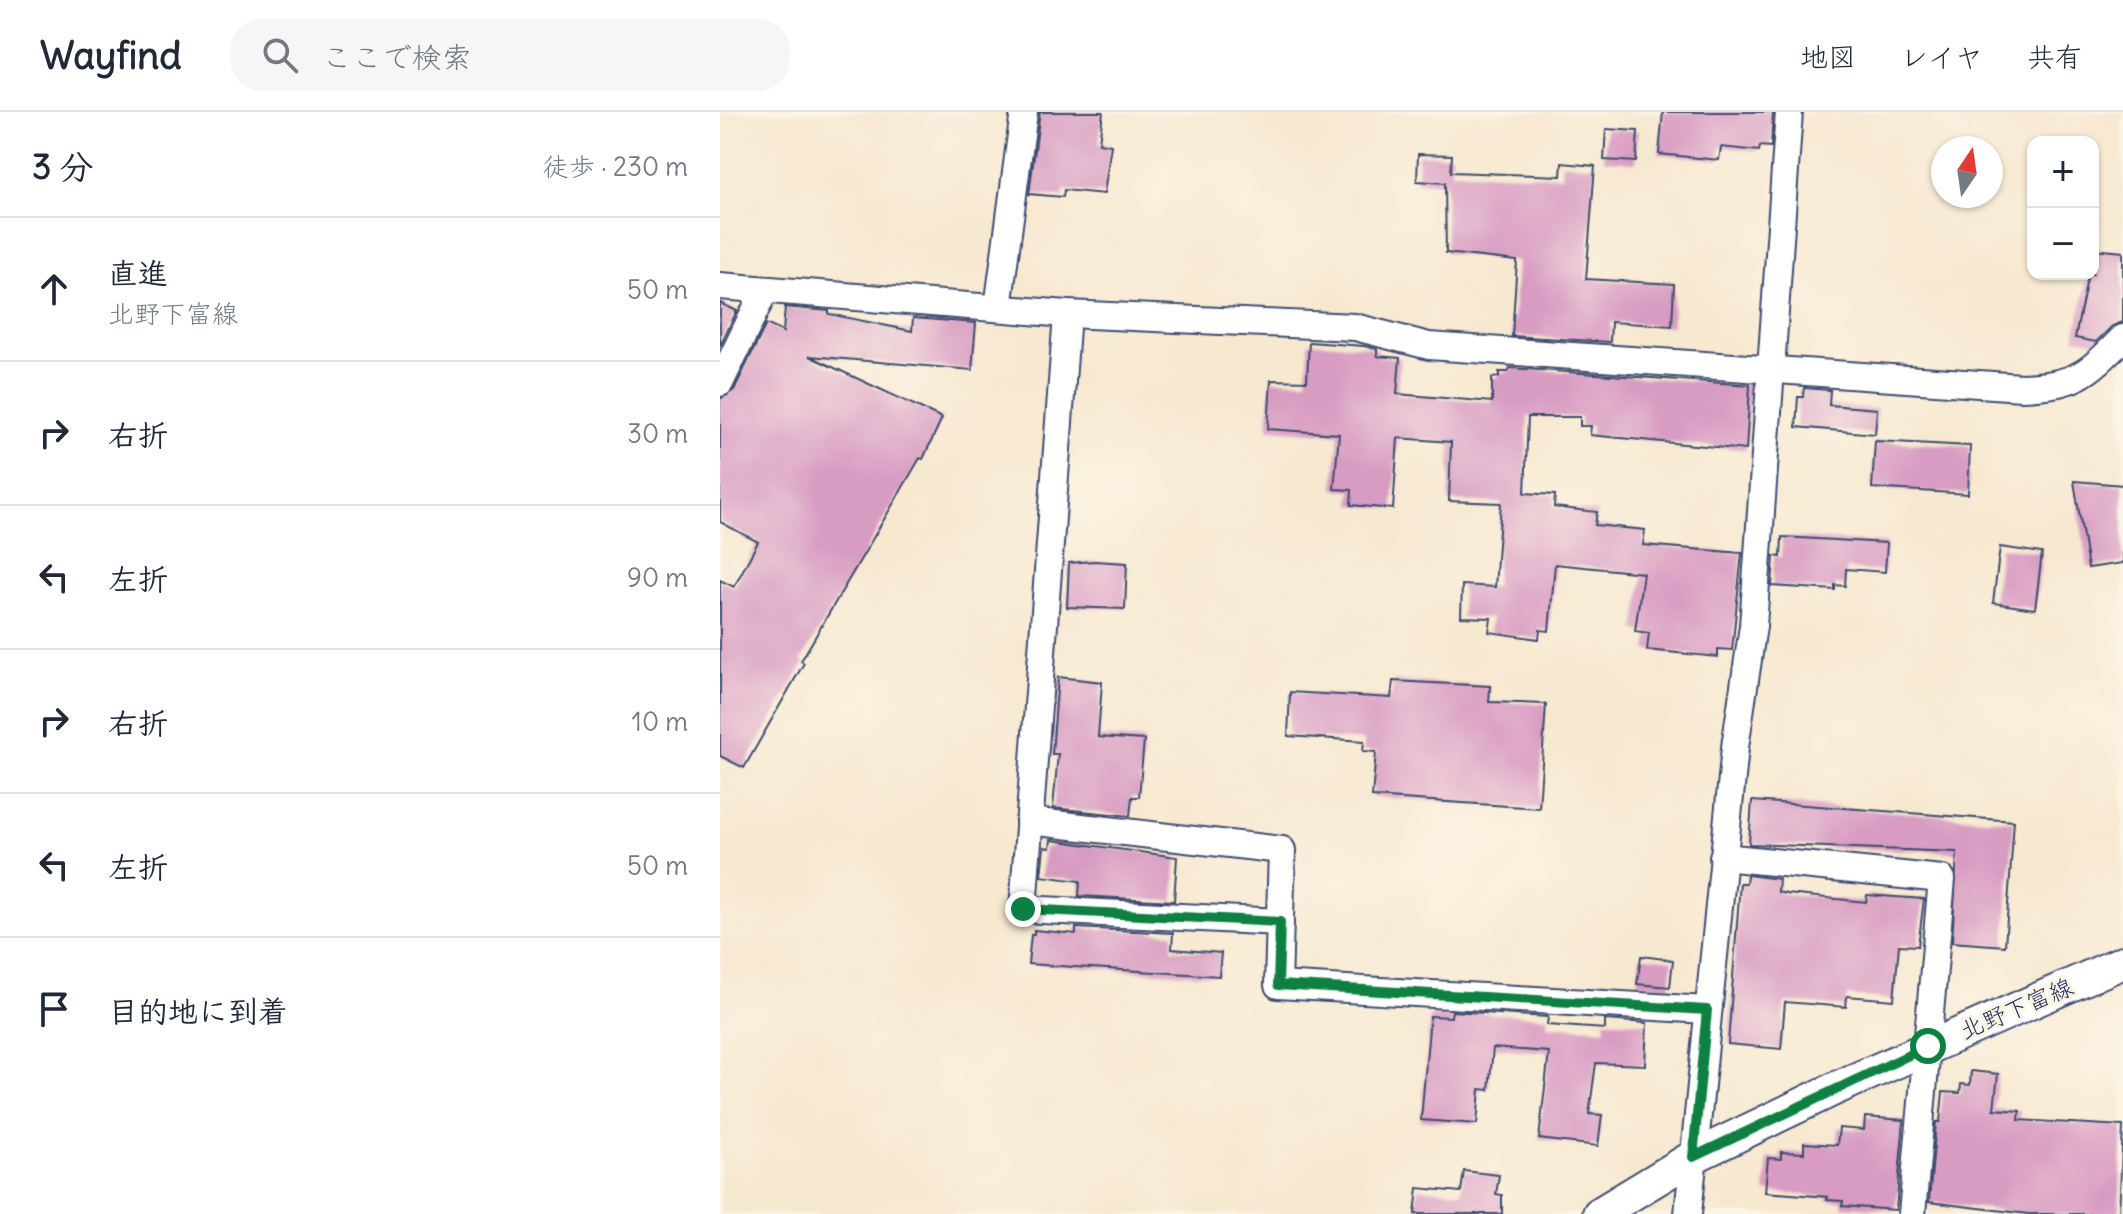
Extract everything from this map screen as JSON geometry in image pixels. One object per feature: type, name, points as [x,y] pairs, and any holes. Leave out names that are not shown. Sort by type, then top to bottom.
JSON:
[{"type":"street","points":[[998,308],[1024,112]]},
{"type":"street","points":[[1688,1214],[1723,857],[1753,626],[1789,112]]},
{"type":"street","points":[[720,286],[1067,314],[1355,327],[1429,346],[2022,387],[2057,385],[2088,374],[2123,338]]},
{"type":"street","points":[[720,383],[765,290]]},
{"type":"street","points":[[1067,314],[1023,909],[1280,922]]},
{"type":"street","points":[[1029,821],[1282,850],[1278,985],[1707,1010]]},
{"type":"street","points":[[1723,857],[1942,879],[1912,1214]]},
{"type":"street","name":"北野下富線","points":[[1599,1214],[1693,1157],[1928,1046],[2123,962]]},
{"type":"building","points":[[1040,112],[1103,112],[1099,143],[1111,145],[1104,194],[1064,190],[1063,197],[1029,194]]},
{"type":"building","points":[[1663,112],[1773,112],[1771,147],[1760,146],[1759,151],[1721,147],[1719,160],[1659,154]]},
{"type":"building","points":[[1606,129],[1638,131],[1636,162],[1604,160]]},
{"type":"building","points":[[1418,154],[1452,155],[1451,172],[1561,176],[1562,163],[1595,166],[1586,279],[1674,284],[1672,326],[1611,322],[1610,342],[1512,336],[1517,261],[1446,253],[1445,183],[1417,181]]},
{"type":"building","points":[[2099,250],[2123,252],[2123,322],[2112,326],[2096,342],[2075,338],[2087,280],[2099,280]]},
{"type":"building","points":[[720,303],[737,311],[720,346]]},
{"type":"building","points":[[785,307],[829,311],[829,314],[912,331],[913,318],[976,323],[972,370],[809,356],[942,418],[923,459],[920,458],[801,661],[804,663],[744,768],[720,756],[720,580],[734,587],[758,542],[720,522],[720,399],[734,390],[766,324],[783,332]]},
{"type":"building","points":[[1309,342],[1364,346],[1377,349],[1377,356],[1400,358],[1397,394],[1492,402],[1492,378],[1499,377],[1499,372],[1508,372],[1510,368],[1750,385],[1746,450],[1590,435],[1591,426],[1580,426],[1580,417],[1528,417],[1525,493],[1555,495],[1554,507],[1597,512],[1595,525],[1645,530],[1643,545],[1742,553],[1732,650],[1718,649],[1718,657],[1647,650],[1649,633],[1635,631],[1643,573],[1555,564],[1549,631],[1540,630],[1539,639],[1489,632],[1491,618],[1461,617],[1462,585],[1495,587],[1501,503],[1449,501],[1451,442],[1398,438],[1393,509],[1351,505],[1352,490],[1334,489],[1339,434],[1268,429],[1271,380],[1307,381]]},
{"type":"building","points":[[1804,388],[1830,390],[1829,405],[1877,409],[1875,434],[1796,427],[1798,397],[1803,397]]},
{"type":"building","points":[[1875,441],[1970,446],[1968,494],[1872,488]]},
{"type":"building","points":[[2074,481],[2123,485],[2123,563],[2088,568]]},
{"type":"building","points":[[1782,537],[1887,543],[1885,572],[1846,569],[1845,586],[1835,585],[1835,590],[1772,586],[1774,556],[1781,557]]},
{"type":"building","points":[[2000,547],[2042,553],[2035,609],[1993,603]]},
{"type":"building","points":[[1069,563],[1127,563],[1125,609],[1067,607]]},
{"type":"building","points":[[1058,677],[1102,682],[1098,737],[1144,740],[1139,797],[1132,797],[1130,816],[1053,808],[1058,754],[1052,754]]},
{"type":"building","points":[[1393,681],[1490,686],[1489,702],[1546,704],[1539,808],[1372,797],[1376,752],[1363,751],[1364,741],[1288,736],[1290,692],[1391,698]]},
{"type":"building","points":[[1752,801],[2014,821],[2005,946],[1952,942],[1957,852],[1749,844]]},
{"type":"building","points":[[1051,840],[1177,857],[1174,901],[1079,896],[1080,881],[1041,876],[1044,847],[1050,848]]},
{"type":"building","points":[[1747,875],[1779,879],[1778,892],[1787,894],[1866,902],[1867,895],[1924,899],[1918,946],[1899,945],[1894,1000],[1847,996],[1846,1007],[1785,1002],[1781,1049],[1728,1044],[1740,883],[1746,883]]},
{"type":"building","points":[[1076,928],[1173,933],[1172,949],[1221,953],[1219,976],[1028,964],[1034,930],[1076,934]]},
{"type":"building","points":[[1641,956],[1673,960],[1670,987],[1637,984]]},
{"type":"building","points":[[1452,1011],[1548,1017],[1547,1025],[1605,1029],[1605,1020],[1647,1023],[1645,1065],[1596,1063],[1589,1114],[1602,1115],[1598,1146],[1539,1139],[1549,1052],[1493,1048],[1489,1090],[1480,1089],[1477,1124],[1421,1120],[1430,1016],[1451,1017]]},
{"type":"building","points":[[1971,1071],[1998,1074],[1994,1109],[2020,1111],[2019,1120],[2123,1126],[2119,1214],[2029,1214],[1929,1202],[1936,1122],[1940,1122],[1943,1092],[1960,1093],[1961,1084],[1970,1085]]},
{"type":"building","points":[[1865,1117],[1904,1120],[1896,1210],[1842,1206],[1843,1201],[1827,1200],[1828,1197],[1765,1192],[1768,1158],[1781,1159],[1781,1152],[1804,1153],[1804,1143],[1837,1145],[1839,1128],[1864,1130]]},
{"type":"building","points":[[1464,1171],[1499,1175],[1496,1194],[1502,1195],[1502,1214],[1415,1214],[1418,1188],[1461,1192]]},
{"type":"route","points":[[1023,909],[1280,922],[1278,985],[1707,1010],[1693,1157],[1928,1046]]}]
